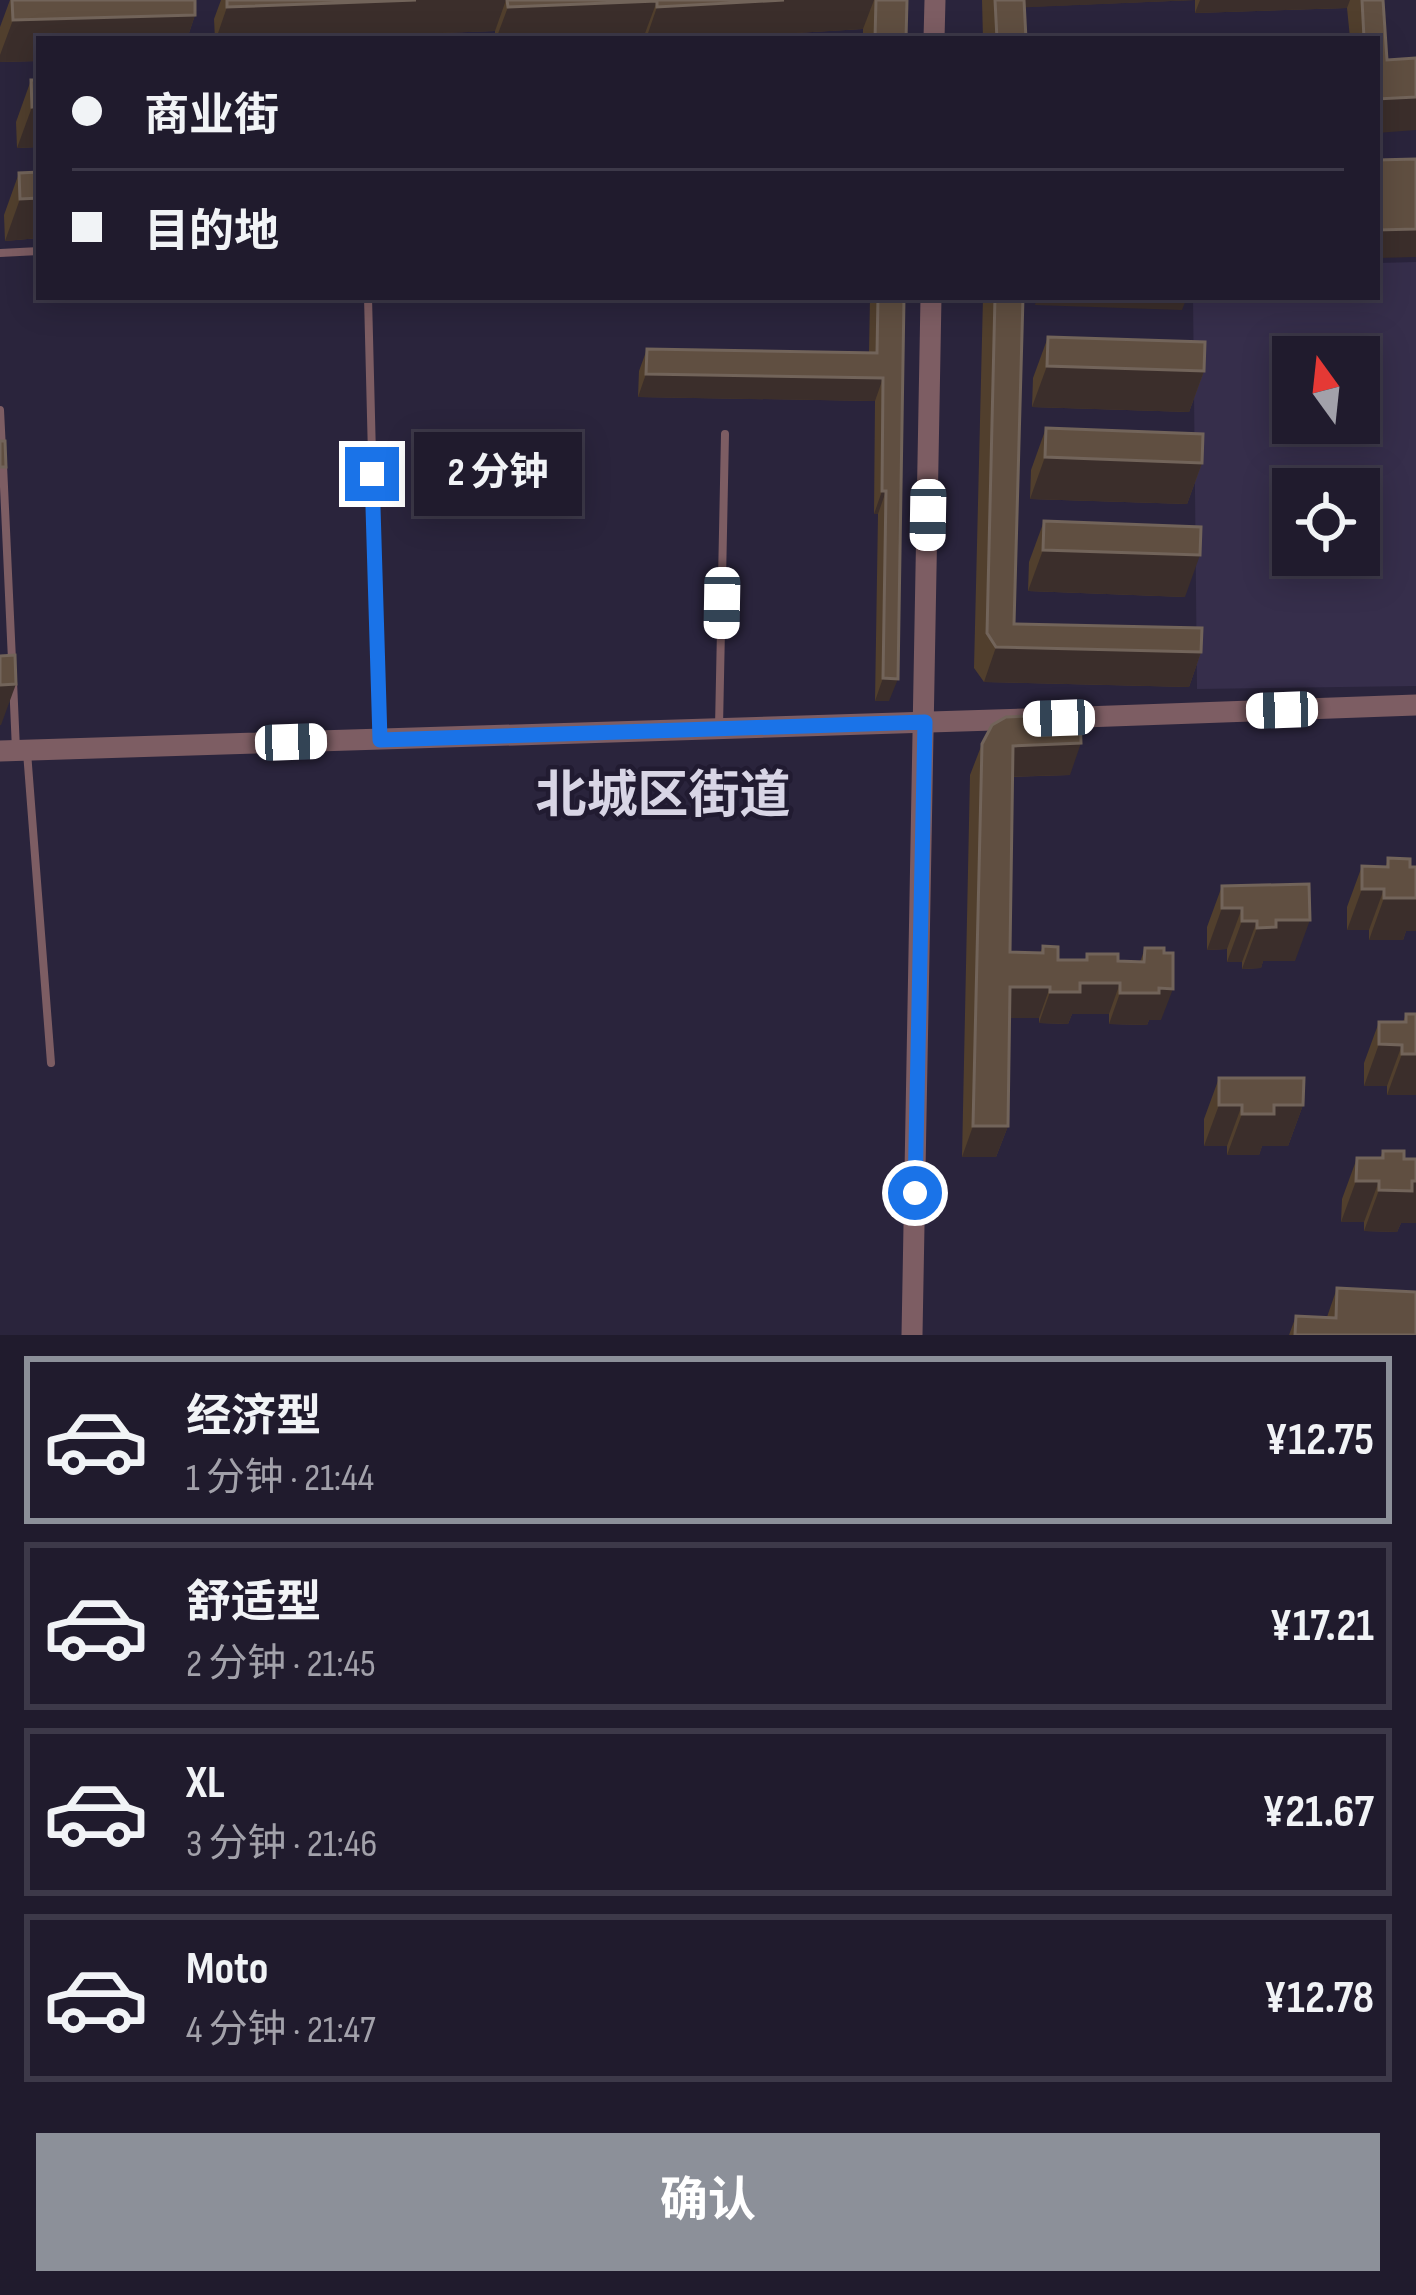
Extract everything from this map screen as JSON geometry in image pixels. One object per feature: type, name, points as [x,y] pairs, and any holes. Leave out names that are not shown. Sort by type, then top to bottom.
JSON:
[{"type":"street","points":[[934,36],[935,0]]},
{"type":"street","points":[[912,1335],[931,300]]},
{"type":"street","points":[[14,751],[1416,705]]},
{"type":"lane","points":[[0,253],[36,251]]},
{"type":"lane","points":[[368,300],[380,740]]},
{"type":"lane","points":[[0,410],[14,751],[51,1063]]},
{"type":"lane","points":[[719,729],[724,434]]},
{"type":"shaded area","points":[[1416,262],[1416,686],[1197,689],[1193,300],[1380,300],[1380,263]]},
{"type":"building","points":[[12,0],[195,0],[195,15],[13,20]]},
{"type":"building","points":[[227,0],[416,0],[227,7]]},
{"type":"building","points":[[507,0],[784,0],[657,7],[657,1],[508,7]]},
{"type":"building","points":[[876,0],[907,0],[906,36],[875,36]]},
{"type":"building","points":[[995,0],[1024,0],[1026,36],[997,36]]},
{"type":"building","points":[[1362,0],[1383,0],[1387,60],[1416,58],[1416,97],[1380,99],[1380,36],[1364,36]]},
{"type":"building","points":[[31,80],[36,80],[36,106],[32,107]]},
{"type":"building","points":[[1416,159],[1416,229],[1380,230],[1380,160]]},
{"type":"building","points":[[36,172],[36,198],[20,199],[19,173]]},
{"type":"building","points":[[878,300],[904,300],[898,679],[883,678],[883,378],[646,374],[647,349],[877,353]]},
{"type":"building","points":[[995,300],[1023,300],[1014,624],[1202,628],[1201,652],[996,647],[987,633]]},
{"type":"building","points":[[1048,337],[1205,342],[1204,371],[1047,366]]},
{"type":"building","points":[[1046,428],[1203,434],[1202,463],[1045,457]]},
{"type":"building","points":[[0,441],[5,441],[6,467],[0,467]]},
{"type":"building","points":[[1044,521],[1201,527],[1200,555],[1043,550]]},
{"type":"building","points":[[15,655],[16,684],[0,685],[0,656]]},
{"type":"building","points":[[1080,714],[1081,743],[1013,746],[1010,952],[1043,953],[1043,946],[1058,947],[1058,960],[1118,954],[1118,961],[1144,962],[1145,948],[1164,948],[1164,953],[1173,953],[1173,989],[1120,993],[1120,983],[1080,983],[1080,992],[1010,987],[1008,1126],[973,1126],[982,744],[992,725],[1006,717]]},
{"type":"building","points":[[1388,858],[1410,859],[1410,867],[1416,867],[1416,898],[1384,898],[1384,889],[1362,889],[1362,866],[1388,867]]},
{"type":"building","points":[[1309,884],[1310,920],[1276,920],[1276,927],[1257,928],[1257,921],[1242,921],[1242,908],[1222,908],[1222,886]]},
{"type":"building","points":[[1406,1014],[1416,1014],[1416,1054],[1402,1054],[1402,1045],[1379,1044],[1379,1022],[1406,1022]]},
{"type":"building","points":[[1219,1078],[1304,1078],[1303,1105],[1274,1105],[1274,1114],[1242,1114],[1242,1105],[1219,1105]]},
{"type":"building","points":[[1383,1151],[1404,1151],[1404,1159],[1416,1159],[1412,1191],[1379,1190],[1379,1181],[1356,1181],[1357,1158],[1383,1158]]},
{"type":"building","points":[[1337,1288],[1416,1292],[1416,1335],[1295,1335],[1296,1316],[1336,1318]]},
{"type":"district","name":"北城区街道","points":[[663,794]]},
{"type":"route","points":[[372,474],[380,740],[925,722],[915,1193]]}]
